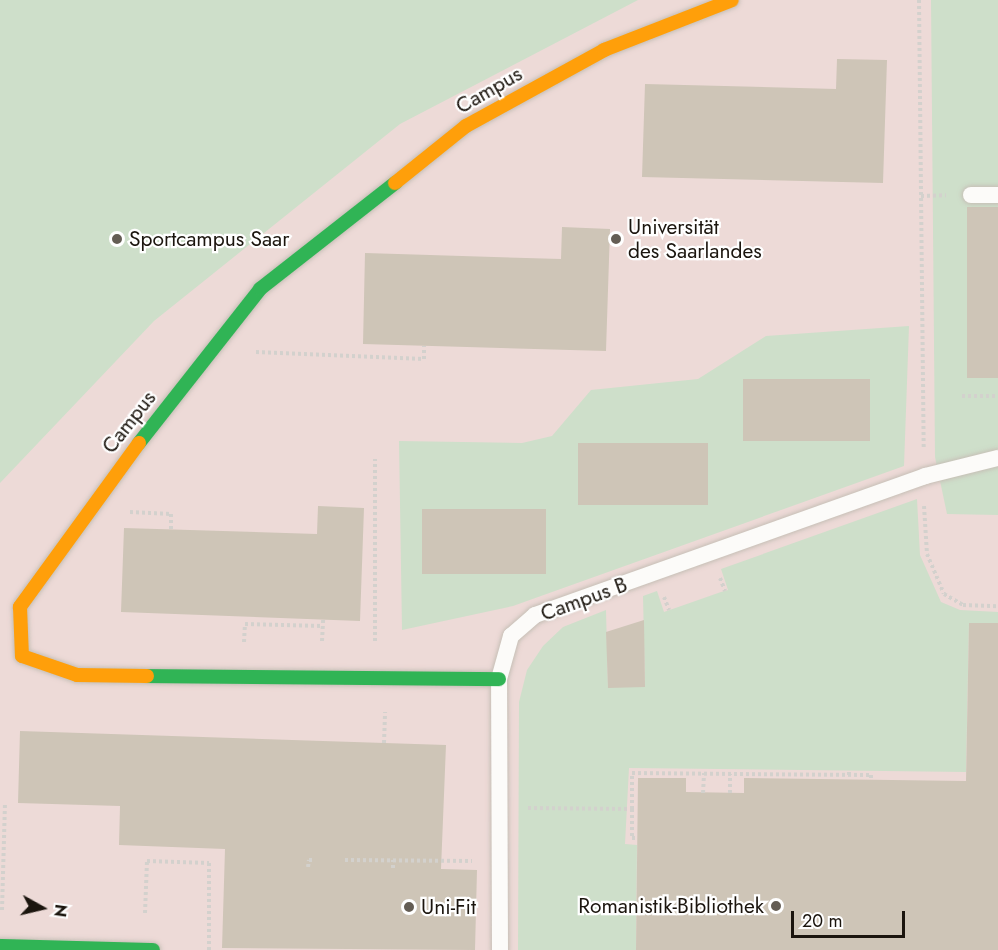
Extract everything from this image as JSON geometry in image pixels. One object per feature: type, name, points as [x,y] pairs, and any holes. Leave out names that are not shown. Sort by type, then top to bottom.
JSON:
[{"type":"street","name":"Campus","points":[[499,679],[78,675],[22,656],[20,607],[87,509],[260,289],[466,126],[604,50],[732,0]]},
{"type":"street","points":[[0,946],[153,950]]},
{"type":"lane","points":[[971,195],[998,195]]},
{"type":"lane","name":"Campus B","points":[[500,950],[499,679],[511,636],[535,615],[925,476],[998,458]]},
{"type":"path","points":[[919,0],[924,427]]},
{"type":"path","points":[[212,350],[424,359],[424,346]]},
{"type":"path","points":[[962,396],[998,396]]},
{"type":"path","points":[[375,459],[375,620]]},
{"type":"path","points":[[87,509],[171,514],[171,529]]},
{"type":"path","points":[[924,511],[927,554],[944,594],[963,605],[998,606]]},
{"type":"path","points":[[243,677],[245,624],[322,626],[323,619]]},
{"type":"path","points":[[384,743],[386,704]]},
{"type":"path","points":[[849,769],[849,775]]},
{"type":"path","points":[[637,838],[632,838],[632,773],[667,776],[704,773],[827,777],[871,775],[871,780]]},
{"type":"path","points":[[704,773],[704,793]]},
{"type":"path","points":[[730,774],[730,793]]},
{"type":"path","points":[[0,946],[5,803]]},
{"type":"path","points":[[518,808],[632,809]]},
{"type":"path","points":[[308,867],[309,860],[315,860]]},
{"type":"path","points":[[345,860],[476,861]]},
{"type":"path","points":[[351,860],[351,868]]},
{"type":"path","points":[[393,860],[393,868]]},
{"type":"path","points":[[145,909],[147,861],[209,863],[209,950]]},
{"type":"shaded area","name":"Universität des Saarlandes","points":[[469,0],[998,0],[998,950],[0,950],[0,478]]},
{"type":"green space","name":"Sportcampus Saar","points":[[0,0],[638,0],[400,124],[154,321],[0,483]]},
{"type":"green space","points":[[931,0],[998,0],[998,515],[947,514],[935,457]]},
{"type":"green space","points":[[909,326],[904,466],[513,606],[402,630],[399,441],[522,443],[552,436],[591,390],[698,379],[766,336]]},
{"type":"green space","points":[[917,499],[920,555],[941,602],[960,610],[998,612],[998,623],[969,623],[966,772],[629,768],[625,844],[637,845],[636,950],[518,950],[519,702],[527,670],[543,646],[563,627],[606,610],[608,687],[645,687],[643,596],[657,591],[664,612],[728,590],[721,569]]},
{"type":"building","points":[[837,59],[887,60],[883,183],[642,177],[645,84],[836,89]]},
{"type":"building","points":[[967,207],[998,207],[998,378],[967,378]]},
{"type":"building","points":[[562,227],[610,229],[606,351],[363,344],[365,253],[561,259]]},
{"type":"building","points":[[743,379],[870,379],[870,441],[743,441]]},
{"type":"building","points":[[578,443],[708,443],[708,505],[578,505]]},
{"type":"building","points":[[318,506],[364,508],[360,621],[121,612],[124,528],[317,534]]},
{"type":"building","points":[[422,509],[546,509],[546,574],[422,574]]},
{"type":"building","points":[[644,620],[645,687],[608,688],[606,632]]},
{"type":"building","points":[[969,623],[998,623],[998,950],[636,950],[638,778],[686,778],[686,792],[744,793],[744,778],[966,781]]},
{"type":"building","points":[[20,731],[446,745],[441,869],[477,870],[475,950],[222,948],[225,849],[119,845],[120,806],[18,803]]},
{"type":"traffic: fast","points":[[139,443],[260,289],[395,183]]},
{"type":"traffic: fast","points":[[147,676],[499,679]]},
{"type":"traffic: fast","points":[[0,946],[153,950]]},
{"type":"traffic: slow","points":[[395,183],[466,126],[604,50],[732,0]]},
{"type":"traffic: slow","points":[[139,443],[20,607],[22,656],[77,675],[147,676]]},
{"type":"place","name":"Sportcampus Saar","points":[[117,239]]},
{"type":"place","name":"Universität des Saarlandes","points":[[616,239]]},
{"type":"place","name":"Romanistik-Bibliothek","points":[[776,906]]},
{"type":"place","name":"Uni-Fit","points":[[409,907]]}]
